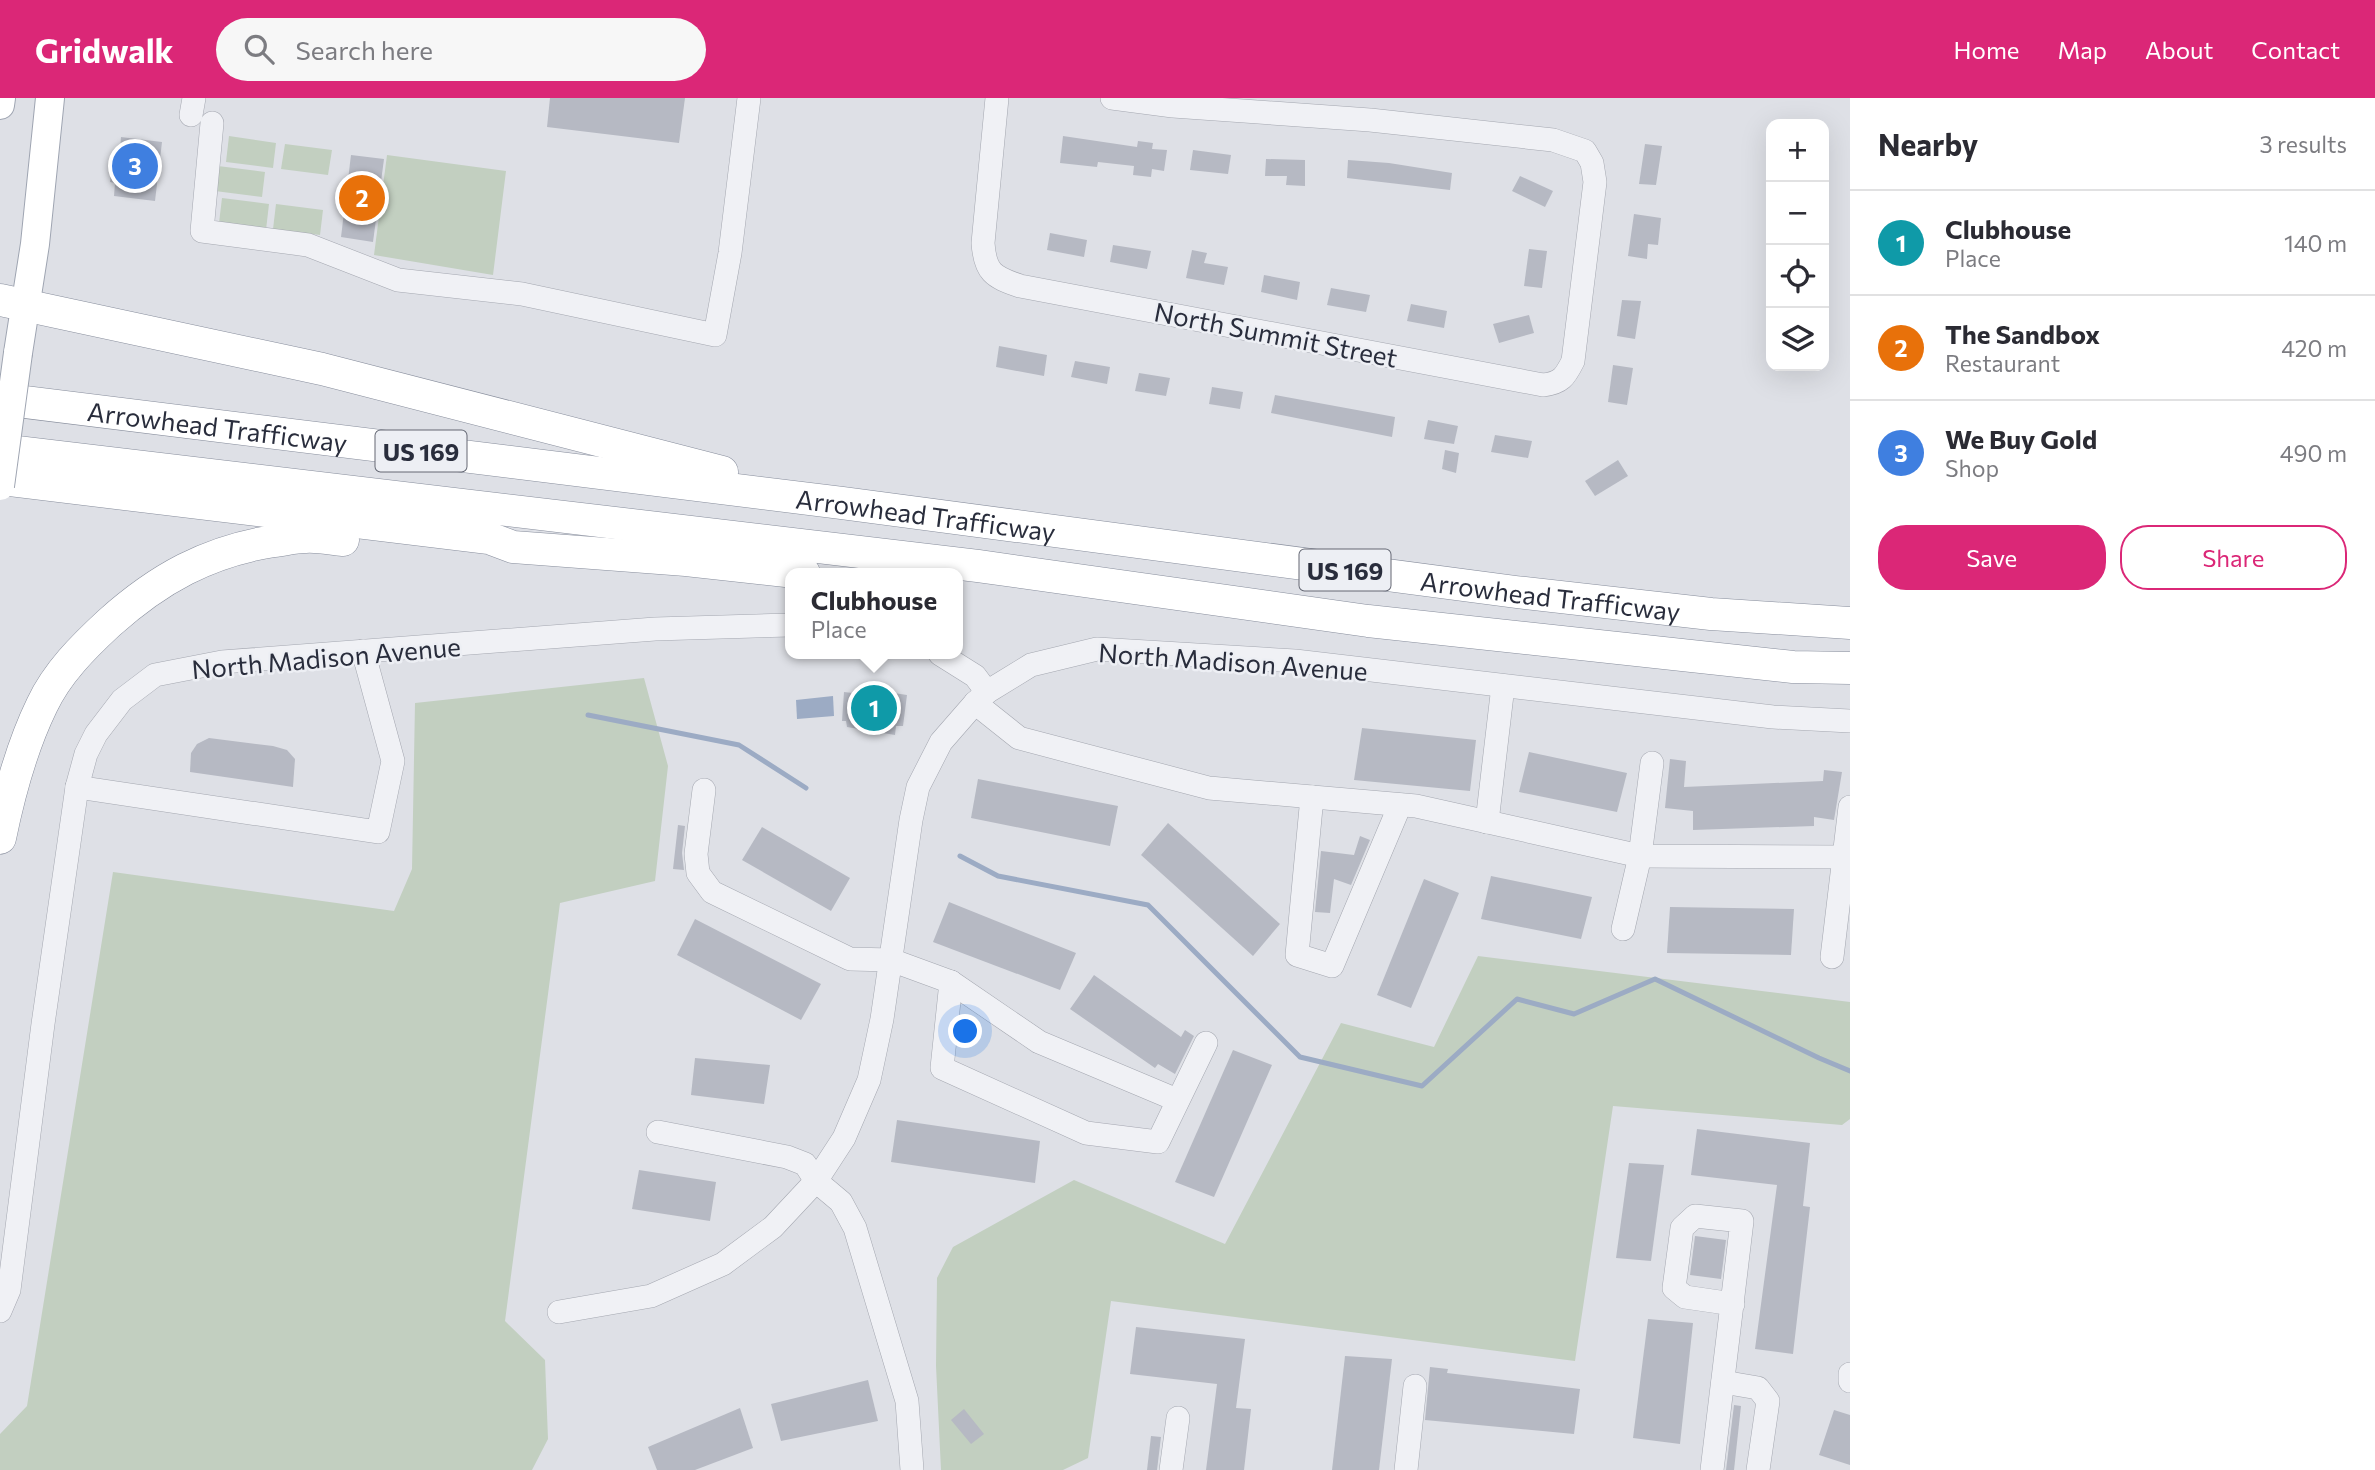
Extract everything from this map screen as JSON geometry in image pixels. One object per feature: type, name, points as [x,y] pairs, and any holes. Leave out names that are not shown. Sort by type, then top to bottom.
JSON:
[{"type":"highway","points":[[12,302],[322,369],[842,503]]},
{"type":"highway","name":"Arrowhead Trafficway","points":[[0,399],[842,503],[1516,592],[1711,614],[1850,623]]},
{"type":"highway","name":"Arrowhead Trafficway","points":[[0,450],[978,566],[1381,622],[1793,667],[1850,668]]},
{"type":"highway","points":[[0,479],[489,538],[513,547]]},
{"type":"highway","points":[[0,838],[20,762],[42,705],[68,665],[90,640],[157,585],[192,565],[245,546],[305,537],[486,551],[513,547],[687,560],[785,571]]},
{"type":"highway","points":[[959,568],[978,566]]},
{"type":"main road","points":[[0,105],[1,98]]},
{"type":"main road","points":[[0,486],[18,353],[12,302],[35,243],[50,98]]},
{"type":"street","points":[[199,112],[202,231],[308,245],[397,279],[522,294],[715,335],[730,253],[749,98]]},
{"type":"street","name":"North Summit Street","points":[[997,98],[983,243],[985,261],[990,271],[1002,280],[1020,286],[1543,385],[1564,379],[1573,361],[1595,182],[1592,163],[1585,151],[1553,140],[1370,120],[1173,106],[1112,98]]},
{"type":"street","name":"North Madison Avenue","points":[[0,1311],[9,1290],[77,787],[86,754],[108,716],[122,700],[155,675],[222,662],[655,629],[785,625]]},
{"type":"street","name":"North Madison Avenue","points":[[559,1312],[651,1296],[723,1264],[773,1227],[816,1181],[844,1138],[869,1080],[883,1019],[918,787],[942,742],[981,697],[1031,665],[1097,649],[1295,661],[1773,718],[1850,721]]},
{"type":"street","points":[[77,787],[379,832],[393,761],[363,651]]},
{"type":"street","points":[[948,659],[975,676],[981,697],[1019,738],[1209,788],[1400,805],[1640,856],[1844,857]]},
{"type":"street","points":[[1487,822],[1503,686]]},
{"type":"street","points":[[1623,929],[1640,856],[1651,764]]},
{"type":"street","points":[[704,790],[696,854],[698,873],[712,892],[850,959],[891,960],[951,982],[1039,1042],[1177,1100]]},
{"type":"street","points":[[1312,797],[1297,955],[1332,966],[1400,805]]},
{"type":"street","points":[[1832,957],[1850,807]]},
{"type":"street","points":[[951,982],[942,1068],[1086,1133],[1158,1142],[1206,1042]]},
{"type":"street","points":[[658,1132],[787,1157],[805,1164],[816,1181],[841,1202],[855,1228],[907,1401],[912,1470]]},
{"type":"street","points":[[1712,1470],[1732,1304]]},
{"type":"street","points":[[1850,1374],[1850,1381]]},
{"type":"street","points":[[1723,1382],[1758,1388],[1768,1401],[1758,1470]]},
{"type":"street","points":[[1406,1470],[1415,1386]]},
{"type":"street","points":[[1171,1470],[1178,1418]]},
{"type":"green space","points":[[229,136],[276,143],[273,168],[226,162]]},
{"type":"green space","points":[[285,144],[332,150],[328,175],[281,169]]},
{"type":"green space","points":[[387,155],[506,171],[493,275],[374,255]]},
{"type":"green space","points":[[218,166],[265,172],[262,197],[215,191]]},
{"type":"green space","points":[[222,198],[269,204],[266,230],[219,223]]},
{"type":"green space","points":[[276,204],[323,210],[320,235],[273,229]]},
{"type":"green space","points":[[644,678],[668,766],[655,881],[560,903],[505,1321],[545,1360],[548,1439],[532,1470],[0,1470],[0,1434],[27,1406],[113,872],[394,911],[412,869],[415,703]]},
{"type":"green space","points":[[1478,956],[1850,1002],[1850,1119],[1842,1125],[1613,1106],[1575,1361],[1111,1301],[1088,1458],[1063,1470],[941,1470],[936,1366],[937,1278],[953,1247],[1074,1180],[1225,1244],[1341,1023],[1434,1047]]},
{"type":"water","points":[[833,696],[834,716],[797,719],[796,700]]},
{"type":"building","points":[[550,98],[685,98],[679,143],[547,127]]},
{"type":"building","points":[[1063,136],[1137,147],[1138,141],[1153,143],[1152,149],[1167,150],[1164,171],[1152,169],[1151,177],[1133,175],[1134,166],[1098,162],[1097,167],[1060,163]]},
{"type":"building","points":[[121,137],[162,142],[155,201],[114,196],[115,183],[110,182],[114,149],[120,150]]},
{"type":"building","points":[[1645,144],[1662,146],[1656,185],[1639,184]]},
{"type":"building","points":[[1193,150],[1231,155],[1228,174],[1190,170]]},
{"type":"building","points":[[351,155],[384,159],[373,242],[341,237]]},
{"type":"building","points":[[1266,159],[1305,160],[1305,186],[1286,185],[1287,176],[1265,176]]},
{"type":"building","points":[[1348,160],[1389,163],[1452,173],[1450,190],[1347,178]]},
{"type":"building","points":[[1520,176],[1553,191],[1545,207],[1512,191]]},
{"type":"building","points":[[1634,214],[1661,218],[1658,245],[1648,244],[1647,259],[1628,256]]},
{"type":"building","points":[[1050,233],[1087,240],[1084,257],[1047,250]]},
{"type":"building","points":[[1113,245],[1151,251],[1147,269],[1110,262]]},
{"type":"building","points":[[1529,249],[1547,251],[1542,288],[1524,286]]},
{"type":"building","points":[[1192,250],[1207,253],[1204,263],[1228,267],[1224,285],[1186,278]]},
{"type":"building","points":[[1264,275],[1300,282],[1297,300],[1261,292]]},
{"type":"building","points":[[1331,288],[1370,295],[1366,312],[1327,305]]},
{"type":"building","points":[[1622,300],[1641,301],[1635,339],[1617,336]]},
{"type":"building","points":[[1411,304],[1447,311],[1444,328],[1407,321]]},
{"type":"building","points":[[1529,315],[1534,333],[1499,343],[1493,324]]},
{"type":"building","points":[[999,346],[1047,355],[1044,376],[996,367]]},
{"type":"building","points":[[1075,361],[1110,367],[1107,384],[1071,377]]},
{"type":"building","points":[[1613,365],[1633,368],[1627,405],[1608,402]]},
{"type":"building","points":[[1139,373],[1170,378],[1166,396],[1135,391]]},
{"type":"building","points":[[1212,387],[1243,392],[1240,409],[1209,404]]},
{"type":"building","points":[[1275,395],[1395,417],[1392,437],[1271,413]]},
{"type":"building","points":[[1428,420],[1458,426],[1454,444],[1424,439]]},
{"type":"building","points":[[1495,435],[1532,441],[1528,458],[1491,452]]},
{"type":"building","points":[[1445,450],[1459,453],[1456,473],[1442,469]]},
{"type":"building","points":[[1618,460],[1628,476],[1595,496],[1585,481]]},
{"type":"building","points":[[881,691],[907,695],[903,726],[896,726],[895,735],[847,727],[846,721],[842,721],[844,692],[879,696]]},
{"type":"building","points":[[1362,728],[1476,740],[1470,791],[1354,780]]},
{"type":"building","points":[[209,738],[287,750],[295,759],[293,787],[190,772],[191,753],[197,744]]},
{"type":"building","points":[[1529,752],[1627,773],[1617,812],[1519,792]]},
{"type":"building","points":[[1670,759],[1686,761],[1684,787],[1823,781],[1824,770],[1842,772],[1834,820],[1814,817],[1814,826],[1693,830],[1693,811],[1665,808]]},
{"type":"building","points":[[978,779],[1118,806],[1110,846],[971,818]]},
{"type":"building","points":[[1168,823],[1280,924],[1253,956],[1141,855]]},
{"type":"building","points":[[678,825],[685,826],[682,853],[684,870],[673,869]]},
{"type":"building","points":[[762,827],[850,878],[831,911],[742,860]]},
{"type":"building","points":[[1360,836],[1370,840],[1351,885],[1334,879],[1330,913],[1315,912],[1321,851],[1354,855]]},
{"type":"building","points":[[1491,876],[1592,897],[1581,939],[1481,919]]},
{"type":"building","points":[[1424,879],[1459,893],[1411,1008],[1377,995]]},
{"type":"building","points":[[949,902],[1076,953],[1060,990],[933,942]]},
{"type":"building","points":[[1670,907],[1794,909],[1791,955],[1667,953]]},
{"type":"building","points":[[695,919],[821,984],[801,1020],[677,955]]},
{"type":"building","points":[[1094,975],[1181,1037],[1185,1030],[1194,1036],[1175,1074],[1158,1064],[1155,1068],[1070,1009]]},
{"type":"building","points":[[1233,1050],[1272,1065],[1214,1197],[1175,1182]]},
{"type":"building","points":[[695,1058],[770,1065],[764,1104],[691,1095]]},
{"type":"building","points":[[897,1120],[1040,1141],[1035,1183],[891,1162]]},
{"type":"building","points":[[1697,1129],[1810,1143],[1803,1206],[1810,1207],[1793,1354],[1755,1349],[1777,1185],[1691,1175]]},
{"type":"building","points":[[1629,1163],[1664,1165],[1651,1261],[1616,1258]]},
{"type":"building","points":[[639,1170],[716,1182],[710,1221],[632,1209]]},
{"type":"building","points":[[1695,1236],[1726,1240],[1721,1279],[1690,1275]]},
{"type":"building","points":[[1648,1319],[1693,1323],[1680,1444],[1633,1438]]},
{"type":"building","points":[[1136,1327],[1245,1339],[1236,1408],[1251,1409],[1244,1470],[1206,1470],[1217,1384],[1130,1374]]},
{"type":"building","points":[[1345,1356],[1392,1359],[1379,1470],[1332,1470]]},
{"type":"building","points":[[1430,1367],[1448,1369],[1447,1373],[1580,1389],[1574,1434],[1425,1420]]},
{"type":"building","points":[[868,1380],[878,1421],[781,1441],[771,1404]]},
{"type":"building","points":[[1734,1405],[1741,1406],[1734,1470],[1726,1470]]},
{"type":"building","points":[[740,1408],[753,1448],[695,1470],[657,1470],[648,1447]]},
{"type":"building","points":[[964,1409],[984,1434],[971,1444],[951,1420]]},
{"type":"building","points":[[1834,1410],[1850,1415],[1850,1465],[1819,1455]]},
{"type":"building","points":[[1151,1436],[1161,1437],[1157,1470],[1147,1470]]},
{"type":"waterway","points":[[588,715],[739,745],[806,788]]},
{"type":"waterway","points":[[960,856],[998,876],[1148,905],[1300,1057],[1422,1086],[1517,999],[1574,1014],[1655,979],[1850,1071]]},
{"type":"place","name":"We Buy Gold","points":[[135,166]]},
{"type":"place","name":"The Sandbox","points":[[362,198]]},
{"type":"place","name":"Clubhouse","points":[[874,708]]}]
